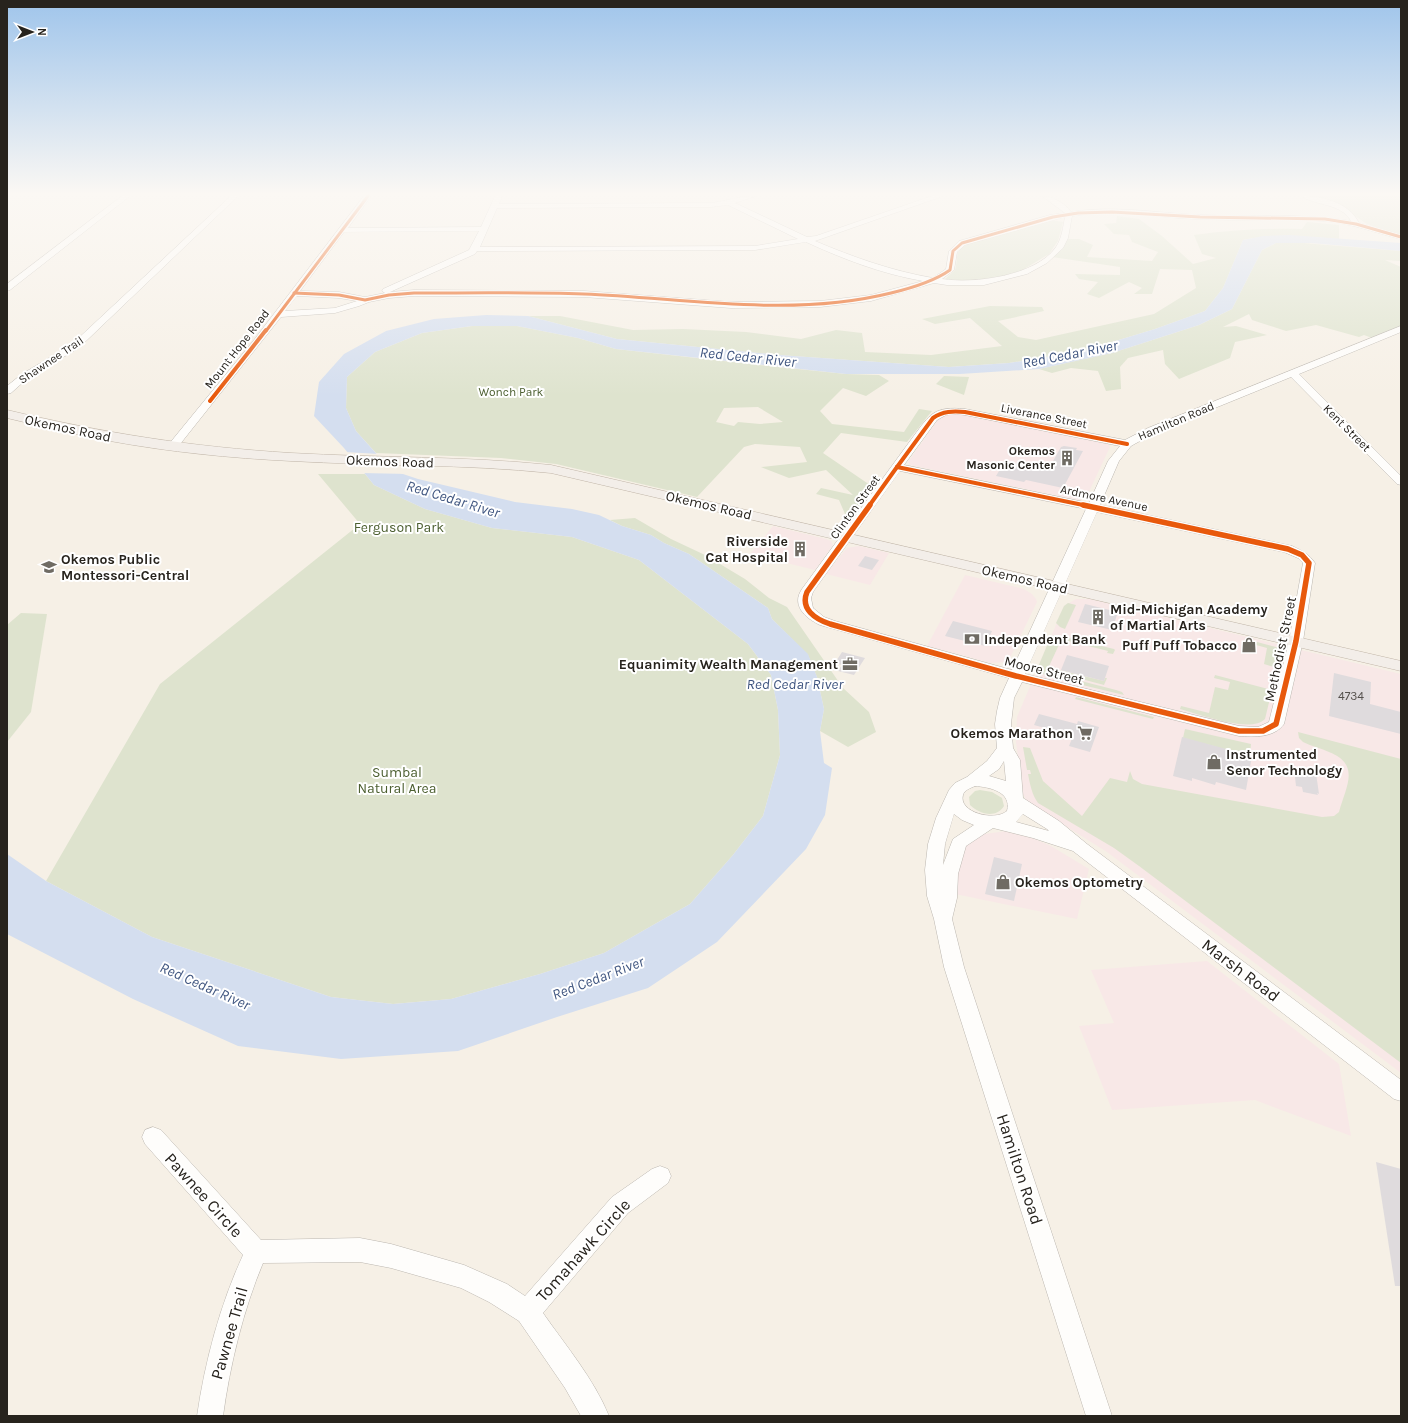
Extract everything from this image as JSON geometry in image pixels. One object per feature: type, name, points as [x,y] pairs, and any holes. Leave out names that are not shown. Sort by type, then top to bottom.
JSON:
[{"type":"main road","name":"Okemos Road","points":[[7,414],[83,432],[173,446],[253,455],[491,464],[551,469],[1401,666]]},
{"type":"street","points":[[7,288],[40,262]]},
{"type":"street","name":"Shawnee Trail","points":[[7,391],[25,376],[82,340],[164,262]]},
{"type":"street","name":"Mount Hope Road","points":[[173,446],[279,314],[317,262]]},
{"type":"street","points":[[279,314],[326,311],[350,306],[450,262]]},
{"type":"street","points":[[863,262],[931,280],[960,283],[984,283],[1002,280],[1027,271],[1042,262]]},
{"type":"street","points":[[294,293],[339,295],[365,300],[390,295],[421,293],[584,294],[731,304],[798,305],[847,302],[899,291],[942,277],[950,270],[951,262]]},
{"type":"street","points":[[413,279],[410,286],[421,293]]},
{"type":"street","name":"Hamilton Road","points":[[1016,800],[1012,760],[1005,748],[1003,724],[1007,698],[1058,587],[1092,507],[1114,461],[1127,444],[1152,430],[1401,329]]},
{"type":"street","name":"Kent Street","points":[[1293,373],[1399,478]]},
{"type":"street","name":"Liverance Street","points":[[956,411],[1127,444]]},
{"type":"street","name":"Clinton Street","points":[[830,624],[819,620],[811,614],[806,607],[804,599],[807,592],[932,418],[942,413],[956,411]]},
{"type":"street","name":"Ardmore Avenue","points":[[897,467],[1288,549],[1298,552],[1305,557]]},
{"type":"street","name":"Methodist Street","points":[[1254,732],[1268,730],[1276,724],[1296,641],[1309,563],[1305,557]]},
{"type":"street","name":"Moore Street","points":[[830,624],[1016,676],[1218,726],[1254,732]]},
{"type":"street","points":[[973,781],[993,765],[1005,748]]},
{"type":"street","points":[[973,781],[998,784],[1011,793],[1016,800],[1017,808],[1015,814],[1010,819],[993,823],[973,820],[965,815],[958,809],[955,802],[955,795],[958,789],[964,784],[973,781]]},
{"type":"street","name":"Hamilton Road","points":[[955,795],[946,810],[935,862],[936,896],[944,921],[954,967],[1099,1416]]},
{"type":"street","name":"Marsh Road","points":[[1016,800],[1057,828],[1080,848],[1401,1092]]},
{"type":"street","name":"Hamilton Road","points":[[944,921],[948,898],[949,874],[959,843],[993,823]]},
{"type":"street","name":"Marsh Road","points":[[993,823],[1036,833],[1080,848]]},
{"type":"street","name":"Pawnee Circle","points":[[153,1137],[256,1252]]},
{"type":"street","name":"Tomahawk Circle","points":[[528,1312],[620,1205],[660,1176]]},
{"type":"street","points":[[256,1252],[360,1250],[391,1256],[464,1277],[498,1292],[528,1312],[574,1379],[596,1416]]},
{"type":"street","name":"Pawnee Trail","points":[[210,1416],[214,1387],[239,1291],[256,1252]]},
{"type":"shaded area","points":[[957,413],[1108,443],[1110,447],[1086,498],[1078,500],[910,465],[908,462],[940,417]]},
{"type":"shaded area","points":[[773,526],[826,539],[831,541],[833,545],[815,570],[750,554]]},
{"type":"shaded area","points":[[859,546],[889,553],[870,585],[826,574],[847,548]]},
{"type":"shaded area","points":[[965,575],[1024,589],[1032,594],[1036,599],[1037,602],[1010,658],[1005,662],[991,663],[927,646]]},
{"type":"shaded area","points":[[1076,599],[1090,599],[1401,674],[1401,1073],[1107,852],[1026,800],[1023,794],[1016,742],[1017,717],[1064,606]]},
{"type":"shaded area","points":[[1007,831],[1030,837],[1051,846],[1089,869],[1077,919],[955,894],[956,879],[965,847],[976,838],[984,834]]},
{"type":"shaded area","points":[[1207,961],[1339,1064],[1351,1136],[1255,1100],[1112,1110],[1079,1026],[1114,1023],[1091,970]]},
{"type":"green space","points":[[956,262],[1035,262],[1021,271],[981,282],[945,279],[955,270]]},
{"type":"green space","points":[[1089,262],[1191,262],[1193,264],[1199,262],[1234,262],[1223,288],[1205,311],[1155,329],[1079,352],[1009,363],[949,367],[779,355],[617,339],[528,316],[560,316],[633,330],[683,329],[746,332],[801,339],[836,330],[862,333],[865,352],[931,355],[1002,346],[970,318],[935,324],[922,319],[990,306],[1042,307],[1044,311],[998,321],[1018,337],[1036,340],[1154,314],[1196,288],[1192,270],[1160,269],[1152,294],[1134,294],[1142,288],[1129,282],[1099,298],[1087,294],[1098,282],[1079,279],[1075,274],[1120,275],[1120,267]]},
{"type":"green space","points":[[1256,262],[1391,262],[1401,267],[1401,326],[1372,338],[1364,335],[1359,337],[1316,325],[1286,331],[1252,320],[1249,314],[1223,327],[1236,326],[1267,335],[1235,342],[1230,358],[1179,379],[1165,364],[1163,350],[1128,358],[1120,367],[1121,389],[1106,391],[1098,371],[1071,368],[1052,373],[1039,369],[1112,353],[1199,325],[1232,309]]},
{"type":"green space","name":"Wonch Park","points":[[472,326],[517,326],[578,338],[616,349],[846,374],[879,375],[889,381],[866,396],[843,388],[820,411],[832,424],[904,432],[919,409],[932,411],[907,442],[841,433],[823,453],[870,485],[855,515],[845,514],[839,500],[816,494],[821,488],[853,495],[826,470],[789,478],[761,467],[807,462],[800,447],[755,444],[744,447],[697,497],[556,464],[501,458],[376,453],[356,431],[346,408],[347,377],[375,352],[422,333]],"holes":[[[758,407],[783,422],[760,424],[738,422],[734,426],[716,422],[724,408]]]},
{"type":"green space","points":[[944,376],[969,377],[964,395],[936,384]]},
{"type":"green space","name":"Sumbal Natural Area","points":[[318,474],[365,474],[374,485],[425,509],[492,528],[572,537],[639,560],[748,644],[771,675],[778,710],[780,755],[763,816],[733,855],[690,904],[604,953],[540,974],[451,999],[393,1004],[331,997],[152,937],[46,881],[160,684],[360,524]]},
{"type":"green space","points":[[635,518],[671,539],[705,555],[745,579],[769,598],[787,607],[843,688],[869,712],[876,732],[848,747],[820,731],[824,709],[817,677],[808,655],[772,619],[768,608],[689,554],[664,543],[651,535],[622,526],[610,520]]},
{"type":"green space","points":[[1068,603],[1076,605],[1065,629],[1056,623],[1064,606]]},
{"type":"green space","points":[[21,613],[47,614],[31,712],[7,742],[7,625]]},
{"type":"green space","points":[[1051,636],[1063,636],[1045,675],[1039,671],[1038,667]]},
{"type":"green space","points":[[1065,637],[1115,650],[1113,654],[1107,653],[1108,651],[1064,640]]},
{"type":"green space","points":[[1257,642],[1280,648],[1277,668],[1264,664],[1267,648],[1256,645]]},
{"type":"green space","points":[[1052,668],[1104,681],[1105,678],[1107,678],[1104,685],[1051,671]]},
{"type":"green space","points":[[1050,673],[1116,690],[1122,692],[1124,695],[1049,677]]},
{"type":"green space","points":[[1215,675],[1272,690],[1265,719],[1258,723],[1237,724],[1224,722],[1180,709],[1181,706],[1209,713],[1215,687],[1228,690],[1230,682],[1214,678]]},
{"type":"green space","points":[[1076,697],[1154,717],[1153,719],[1075,699]]},
{"type":"green space","points":[[1185,729],[1251,744],[1250,756],[1183,738]]},
{"type":"green space","points":[[1298,732],[1401,759],[1401,1063],[1114,848],[1038,803],[1030,785],[1028,774],[1031,774],[1030,770],[1027,770],[1023,747],[1030,748],[1043,781],[1082,816],[1110,778],[1127,782],[1130,771],[1133,779],[1142,784],[1322,817],[1334,816],[1339,812],[1349,777],[1345,763],[1339,757],[1329,752],[1303,742],[1299,738]]},
{"type":"green space","points":[[980,790],[992,792],[1002,798],[1004,806],[1001,810],[997,813],[987,814],[978,811],[970,805],[969,797],[975,791]]},
{"type":"water","name":"Red Cedar River","points":[[1234,262],[1256,262],[1232,309],[1199,325],[1112,353],[1039,369],[960,374],[846,374],[616,349],[578,338],[517,326],[472,326],[422,333],[375,352],[347,377],[346,408],[356,431],[391,470],[418,479],[515,502],[572,509],[599,515],[622,526],[651,535],[664,543],[689,554],[768,608],[772,619],[808,654],[817,677],[824,709],[820,731],[824,763],[832,768],[825,815],[806,849],[717,942],[648,988],[458,1051],[341,1059],[238,1046],[133,999],[7,934],[7,854],[46,881],[152,937],[331,997],[393,1004],[451,999],[540,974],[604,953],[690,904],[733,855],[763,816],[780,755],[778,710],[771,675],[748,644],[639,560],[572,537],[492,528],[425,509],[374,485],[344,448],[314,416],[319,382],[344,354],[386,331],[434,319],[486,315],[528,316],[617,339],[779,355],[949,367],[1009,363],[1079,352],[1155,329],[1205,311],[1223,288]]},
{"type":"pier","points":[[345,452],[379,454],[393,468],[409,474],[361,473]]},
{"type":"building","points":[[1061,447],[1077,448],[1076,450],[1083,451],[1063,488],[1026,480],[1024,482],[996,476],[1005,461],[1048,470]]},
{"type":"building","points":[[865,556],[879,560],[872,570],[858,566]]},
{"type":"building","name":"Mid-Michigan Academy of Martial Arts","points":[[1085,604],[1118,612],[1112,630],[1078,622]]},
{"type":"building","name":"Independent Bank","points":[[953,621],[992,631],[985,646],[945,636]]},
{"type":"building","name":"Equanimity Wealth Management","points":[[842,652],[865,658],[854,675],[838,671],[842,665],[835,663]]},
{"type":"building","points":[[1067,655],[1109,666],[1104,681],[1061,670]]},
{"type":"building","points":[[1334,673],[1371,682],[1370,704],[1401,712],[1401,734],[1329,716]]},
{"type":"building","points":[[1039,714],[1077,724],[1078,721],[1099,727],[1090,752],[1069,746],[1073,736],[1034,725]]},
{"type":"building","name":"Instrumented Senor Technology","points":[[1182,737],[1252,756],[1246,790],[1216,782],[1215,785],[1192,778],[1192,781],[1173,776]]},
{"type":"building","points":[[1294,769],[1316,773],[1318,795],[1303,792],[1302,787],[1296,786]]},
{"type":"building","name":"Okemos Optometry","points":[[994,857],[1022,864],[1014,901],[985,894]]},
{"type":"building","points":[[1376,1162],[1401,1169],[1401,1286],[1395,1286]]},
{"type":"cycle path","points":[[210,401],[318,262]]},
{"type":"cycle path","points":[[294,293],[339,295],[365,300],[389,295],[414,293],[584,294],[731,305],[820,304],[871,298],[937,279],[950,270],[951,262]]},
{"type":"cycle path","points":[[897,467],[1092,507],[1288,549],[1302,555],[1309,563],[1296,641],[1276,724],[1272,727],[1258,732],[1239,731],[1016,676],[830,624],[819,620],[806,608],[804,603],[807,592],[885,483],[933,418],[937,415],[957,411],[965,412],[1127,444]]},
{"type":"place","name":"Okemos Masonic Center","points":[[1067,458]]},
{"type":"place","name":"Riverside Cat Hospital","points":[[800,549]]},
{"type":"place","name":"Okemos Public Montessori-Central","points":[[49,567]]},
{"type":"place","name":"Mid-Michigan Academy of Martial Arts","points":[[1098,617]]},
{"type":"place","name":"Independent Bank","points":[[972,639]]},
{"type":"place","name":"Puff Puff Tobacco","points":[[1249,645]]},
{"type":"place","name":"Equanimity Wealth Management","points":[[850,664]]},
{"type":"place","name":"Okemos Marathon","points":[[1085,733]]},
{"type":"place","name":"Instrumented Senor Technology","points":[[1214,762]]},
{"type":"place","name":"Okemos Optometry","points":[[1003,882]]},
{"type":"park label","name":"Ferguson Park","points":[[399,527]]}]
